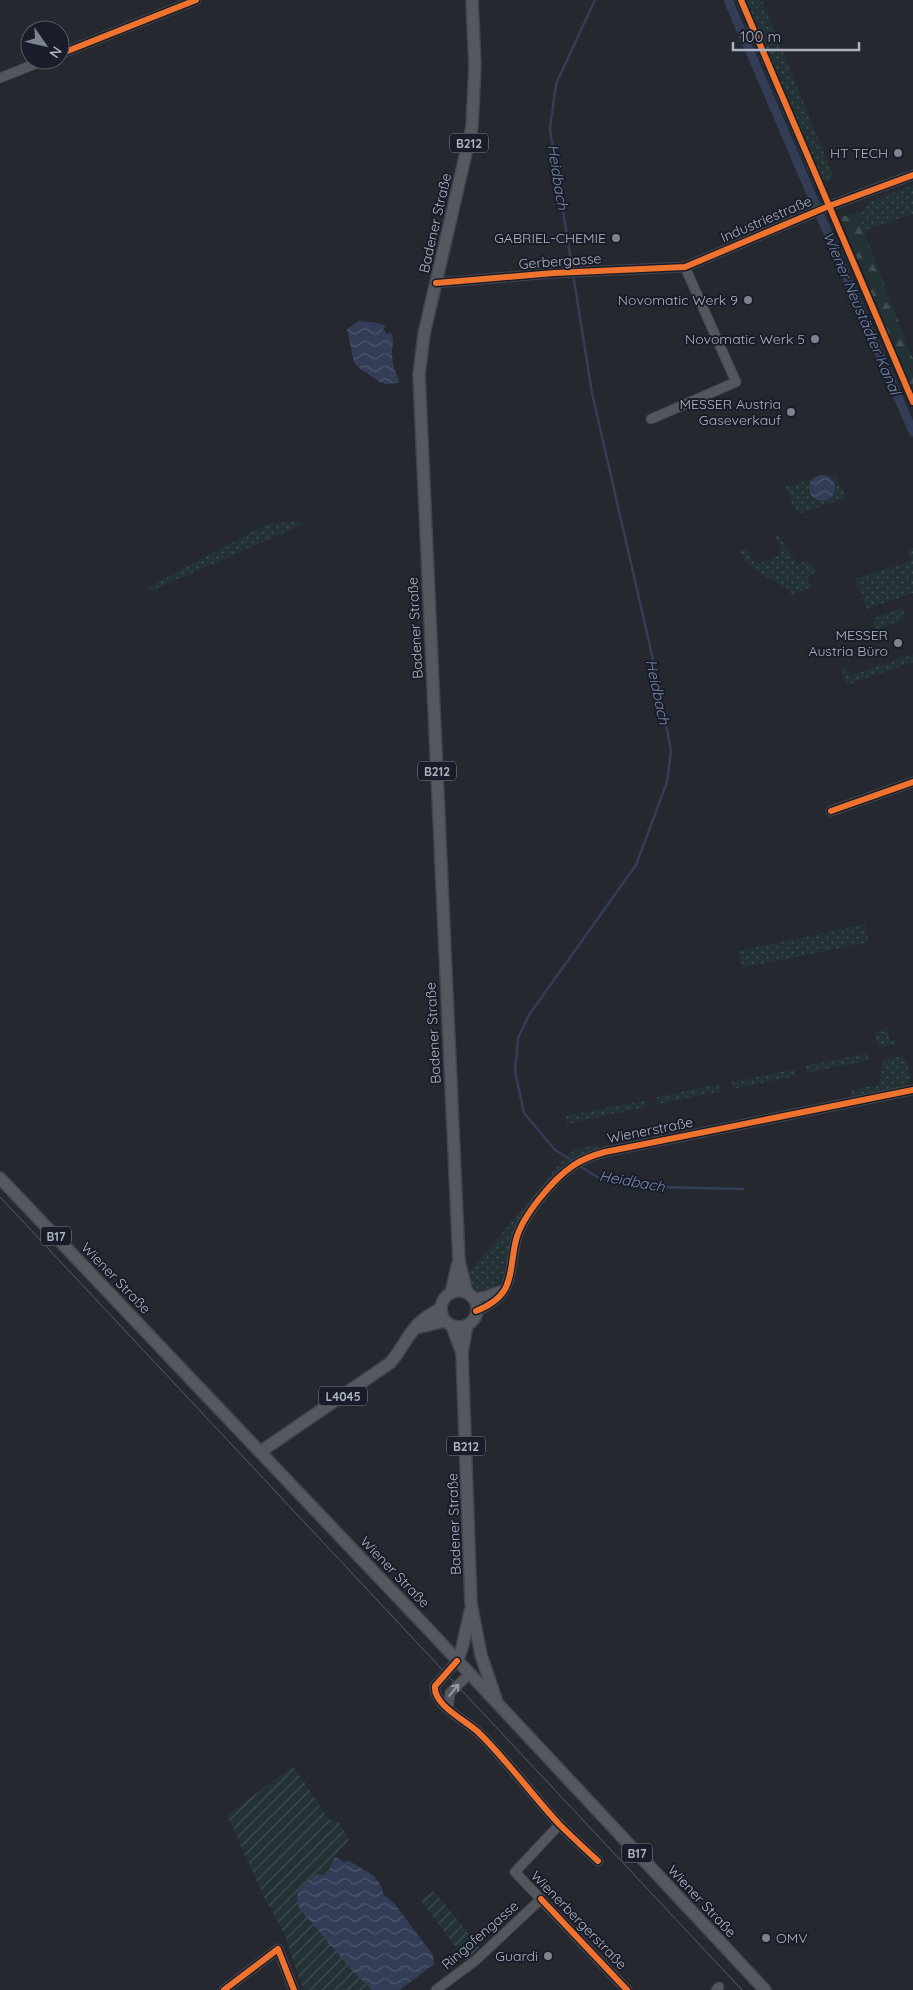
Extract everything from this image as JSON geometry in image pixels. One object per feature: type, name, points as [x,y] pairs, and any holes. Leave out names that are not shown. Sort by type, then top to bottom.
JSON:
[{"type":"main road","name":"Badener Straße","points":[[470,1296],[459,1261],[419,375],[424,334],[472,128],[475,66],[472,0]]},
{"type":"main road","name":"Wiener Straße","points":[[0,1178],[499,1705],[765,1990]]},
{"type":"main road","name":"Badener Straße","points":[[451,1293],[459,1261]]},
{"type":"main road","points":[[451,1293],[459,1291],[470,1296]]},
{"type":"main road","name":"B212","points":[[449,1324],[442,1315],[441,1308],[446,1296],[451,1293]]},
{"type":"main road","name":"B212","points":[[467,1325],[474,1318],[476,1312],[476,1304],[470,1296]]},
{"type":"main road","name":"L4045","points":[[260,1452],[390,1363],[400,1353],[414,1329],[424,1318],[441,1308]]},
{"type":"main road","name":"Badener Straße","points":[[449,1324],[462,1353]]},
{"type":"main road","points":[[414,1329],[449,1324],[459,1327],[467,1325]]},
{"type":"main road","name":"Badener Straße","points":[[467,1325],[462,1353],[472,1603]]},
{"type":"main road","name":"B212","points":[[457,1661],[462,1648],[472,1603]]},
{"type":"main road","name":"B212","points":[[472,1603],[480,1655],[499,1705]]},
{"type":"street","points":[[70,50],[196,0]]},
{"type":"street","points":[[0,78],[20,70]]},
{"type":"street","name":"Industriestraße","points":[[685,267],[826,207],[913,175]]},
{"type":"street","points":[[651,419],[736,382],[685,267]]},
{"type":"street","name":"Gerbergasse","points":[[436,283],[554,273],[685,267]]},
{"type":"street","points":[[831,811],[913,782]]},
{"type":"street","name":"Wienerstraße","points":[[476,1312],[488,1307],[498,1299],[505,1289],[510,1278],[516,1240],[522,1225],[547,1191],[573,1166],[585,1158],[605,1152],[913,1090]]},
{"type":"street","points":[[470,1296],[486,1296],[505,1289]]},
{"type":"street","points":[[457,1661],[435,1686],[434,1690],[438,1698],[448,1709],[479,1733],[560,1824],[598,1861]]},
{"type":"street","points":[[448,1709],[450,1693],[469,1674]]},
{"type":"street","name":"Wienerbergerstraße","points":[[560,1824],[515,1872],[627,1990]]},
{"type":"street","name":"Ringofengasse","points":[[436,1990],[476,1960],[541,1899]]},
{"type":"street","points":[[224,1990],[278,1949],[294,1990]]},
{"type":"green space","points":[[735,0],[762,0],[834,178],[815,187]]},
{"type":"green space","points":[[913,185],[913,214],[864,231],[857,213],[864,211],[869,202]]},
{"type":"green space","points":[[857,213],[913,359],[913,392],[840,217]]},
{"type":"green space","points":[[824,474],[836,475],[846,498],[801,513],[795,510],[784,484],[791,486],[815,477],[809,484],[809,492],[813,499],[822,502],[828,476]]},
{"type":"green space","points":[[300,521],[303,524],[152,591],[147,588],[267,524]]},
{"type":"green space","points":[[779,536],[798,565],[806,560],[817,571],[807,577],[812,587],[792,595],[790,590],[754,569],[739,551],[746,548],[756,562],[767,561],[779,555],[781,547],[775,537]]},
{"type":"green space","points":[[913,548],[913,593],[867,609],[855,579],[911,561],[908,550]]},
{"type":"green space","points":[[900,609],[904,611],[906,619],[879,630],[873,625],[875,618]]},
{"type":"green space","points":[[913,654],[913,662],[847,685],[840,666],[845,665],[849,676]]},
{"type":"green space","points":[[865,924],[869,942],[742,968],[738,951]]},
{"type":"green space","points":[[887,1028],[890,1041],[897,1040],[895,1045],[879,1047],[874,1032]]},
{"type":"green space","points":[[868,1053],[869,1060],[806,1073],[805,1066]]},
{"type":"green space","points":[[902,1056],[906,1059],[910,1074],[909,1082],[906,1086],[852,1098],[851,1090],[876,1085],[880,1082],[883,1060]]},
{"type":"green space","points":[[795,1069],[796,1076],[733,1089],[732,1082]]},
{"type":"green space","points":[[720,1084],[722,1091],[659,1104],[657,1097]]},
{"type":"green space","points":[[646,1100],[647,1107],[567,1124],[565,1116]]},
{"type":"green space","points":[[597,1145],[598,1150],[566,1164],[543,1188],[527,1209],[512,1238],[507,1269],[500,1283],[492,1289],[483,1292],[479,1292],[470,1286],[466,1276],[563,1160],[574,1149]]},
{"type":"green space","points":[[293,1766],[329,1819],[340,1823],[349,1840],[334,1858],[327,1875],[316,1874],[298,1890],[297,1900],[299,1908],[350,1968],[372,1990],[303,1990],[284,1933],[265,1899],[227,1815]]},
{"type":"green space","points":[[434,1891],[481,1949],[466,1961],[421,1900]]},
{"type":"water","points":[[359,321],[379,323],[386,326],[383,329],[387,334],[390,332],[392,335],[393,363],[399,381],[397,383],[386,384],[380,382],[354,363],[347,329]]},
{"type":"water","points":[[822,475],[832,478],[835,488],[832,498],[822,501],[812,498],[809,488],[812,478]]},
{"type":"water","points":[[334,1858],[338,1858],[343,1862],[349,1861],[373,1875],[380,1884],[384,1895],[394,1903],[433,1955],[434,1964],[400,1990],[372,1990],[350,1968],[299,1908],[297,1900],[298,1890],[316,1874],[327,1875]]},
{"type":"waterway","name":"Heidbach","points":[[574,1162],[555,1150],[524,1113],[515,1072],[518,1038],[529,1015],[636,865],[667,782],[671,751],[657,677],[592,393],[550,129],[556,84],[595,0]]},
{"type":"waterway","name":"Wiener Neustädter Kanal","points":[[728,0],[913,432]]},
{"type":"waterway","name":"Heidbach","points":[[578,1165],[599,1178],[657,1187],[743,1189]]},
{"type":"tram line","points":[[0,1197],[742,1990]]},
{"type":"cycle path","points":[[70,50],[196,0]]},
{"type":"cycle path","points":[[741,0],[913,402]]},
{"type":"cycle path","points":[[436,283],[554,273],[685,267],[829,206],[913,175]]},
{"type":"cycle path","points":[[831,811],[913,782]]},
{"type":"cycle path","points":[[476,1311],[489,1305],[504,1290],[508,1282],[519,1230],[531,1209],[557,1179],[581,1161],[605,1152],[913,1090]]},
{"type":"cycle path","points":[[457,1661],[435,1686],[439,1700],[489,1743],[559,1824],[598,1861]]},
{"type":"cycle path","points":[[541,1899],[627,1990]]},
{"type":"cycle path","points":[[224,1990],[278,1949],[294,1990]]},
{"type":"place","name":"HT TECH","points":[[898,153]]},
{"type":"place","name":"GABRIEL-CHEMIE","points":[[616,238]]},
{"type":"place","name":"Novomatic Werk 9","points":[[748,300]]},
{"type":"place","name":"Novomatic Werk 5","points":[[815,339]]},
{"type":"place","name":"MESSER Austria Gaseverkauf","points":[[791,412]]},
{"type":"place","name":"MESSER Austria Büro","points":[[898,643]]},
{"type":"place","name":"OMV","points":[[766,1938]]},
{"type":"place","name":"Guardi","points":[[548,1956]]}]
